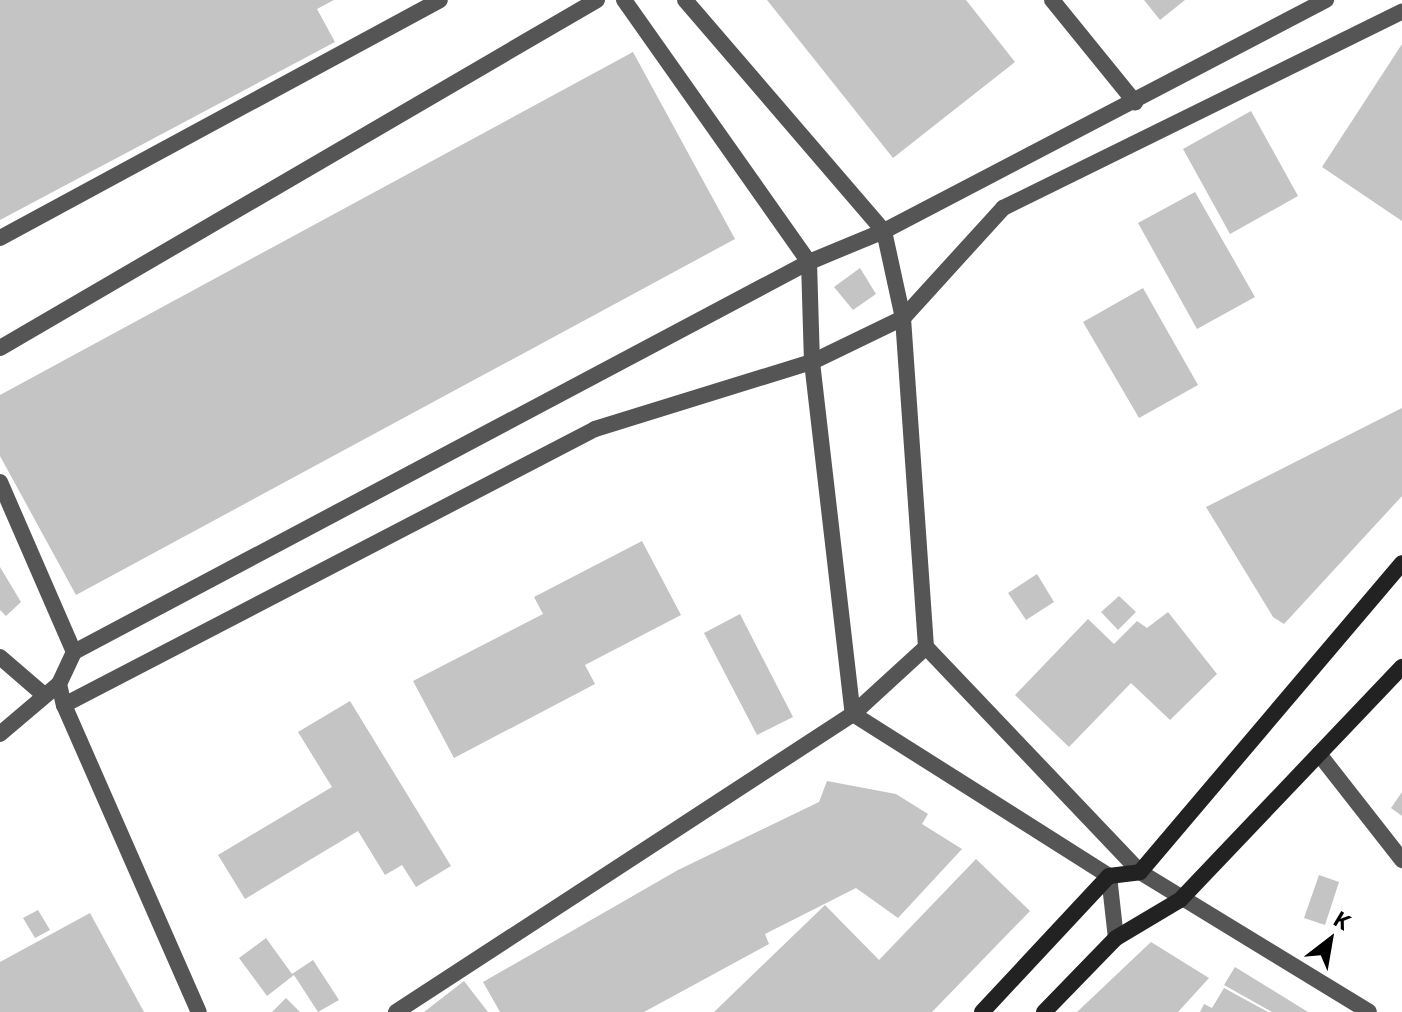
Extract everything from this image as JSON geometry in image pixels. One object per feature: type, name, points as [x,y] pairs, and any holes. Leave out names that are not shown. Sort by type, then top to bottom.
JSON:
[{"type":"main road","points":[[982,1012],[1109,876],[1140,872],[1402,563]]},
{"type":"main road","points":[[1044,1012],[1116,938],[1180,900],[1402,667]]},
{"type":"street","points":[[0,238],[440,0]]},
{"type":"street","points":[[0,348],[597,0]]},
{"type":"street","points":[[624,0],[809,262],[812,362],[853,714]]},
{"type":"street","points":[[685,0],[884,231],[903,318],[926,647],[1140,872],[1180,900],[1369,1012]]},
{"type":"street","points":[[1052,0],[1135,102]]},
{"type":"street","points":[[0,734],[59,684],[74,652],[809,262],[884,231],[1326,0]]},
{"type":"street","points":[[64,705],[595,429],[812,362],[903,318],[1003,208],[1402,12]]},
{"type":"street","points":[[0,482],[74,652]]},
{"type":"street","points":[[396,1012],[853,714],[926,647]]},
{"type":"street","points":[[0,657],[44,695]]},
{"type":"street","points":[[59,684],[64,705],[199,1012]]},
{"type":"street","points":[[853,714],[1109,876],[1116,938]]},
{"type":"street","points":[[1319,754],[1402,860]]},
{"type":"building","points":[[0,0],[334,0],[317,9],[335,42],[0,220]]},
{"type":"building","points":[[767,0],[966,0],[1015,62],[893,158]]},
{"type":"building","points":[[1144,0],[1185,0],[1160,20]]},
{"type":"building","points":[[1402,44],[1402,221],[1322,167]]},
{"type":"building","points":[[633,52],[735,239],[76,595],[0,456],[0,395]]},
{"type":"building","points":[[1251,111],[1298,196],[1230,234],[1183,149]]},
{"type":"building","points":[[1195,192],[1255,297],[1197,329],[1138,223]]},
{"type":"building","points":[[860,268],[876,294],[853,310],[834,287]]},
{"type":"building","points":[[1143,288],[1198,385],[1139,418],[1083,322]]},
{"type":"building","points":[[1402,408],[1402,496],[1284,624],[1273,617],[1206,507]]},
{"type":"building","points":[[642,541],[681,615],[585,665],[595,684],[454,758],[413,681],[543,614],[534,597]]},
{"type":"building","points":[[0,567],[21,602],[6,616],[0,610]]},
{"type":"building","points":[[1037,574],[1054,602],[1026,620],[1008,593]]},
{"type":"building","points":[[1119,596],[1136,612],[1118,630],[1101,612]]},
{"type":"building","points":[[1168,612],[1217,674],[1170,720],[1131,683],[1069,747],[1015,695],[1088,619],[1114,644],[1137,621],[1147,628]]},
{"type":"building","points":[[740,614],[793,717],[757,735],[704,633]]},
{"type":"building","points":[[350,701],[451,866],[416,887],[402,865],[385,875],[358,831],[245,899],[218,855],[332,787],[298,732]]},
{"type":"building","points":[[827,781],[896,794],[928,814],[922,824],[962,849],[898,918],[856,888],[765,934],[769,944],[644,1012],[500,1012],[483,982],[678,870],[819,802]]},
{"type":"building","points":[[1402,792],[1402,816],[1391,808]]},
{"type":"building","points":[[976,859],[1030,911],[932,1012],[714,1012],[825,905],[879,960]]},
{"type":"building","points":[[1319,875],[1339,882],[1325,925],[1304,918]]},
{"type":"building","points":[[38,910],[50,930],[35,938],[23,918]]},
{"type":"building","points":[[90,913],[144,1012],[0,1012],[0,962]]},
{"type":"building","points":[[266,938],[292,974],[313,960],[339,1000],[318,1012],[294,975],[267,996],[239,958]]},
{"type":"building","points":[[1151,942],[1209,978],[1178,1012],[1077,1012]]},
{"type":"building","points":[[1235,967],[1308,1012],[1272,1012],[1224,985]]},
{"type":"building","points":[[464,981],[488,1012],[424,1012]]},
{"type":"building","points":[[1224,988],[1268,1012],[1200,1012],[1204,1004],[1212,1008]]},
{"type":"building","points":[[286,998],[300,1012],[272,1012]]}]
